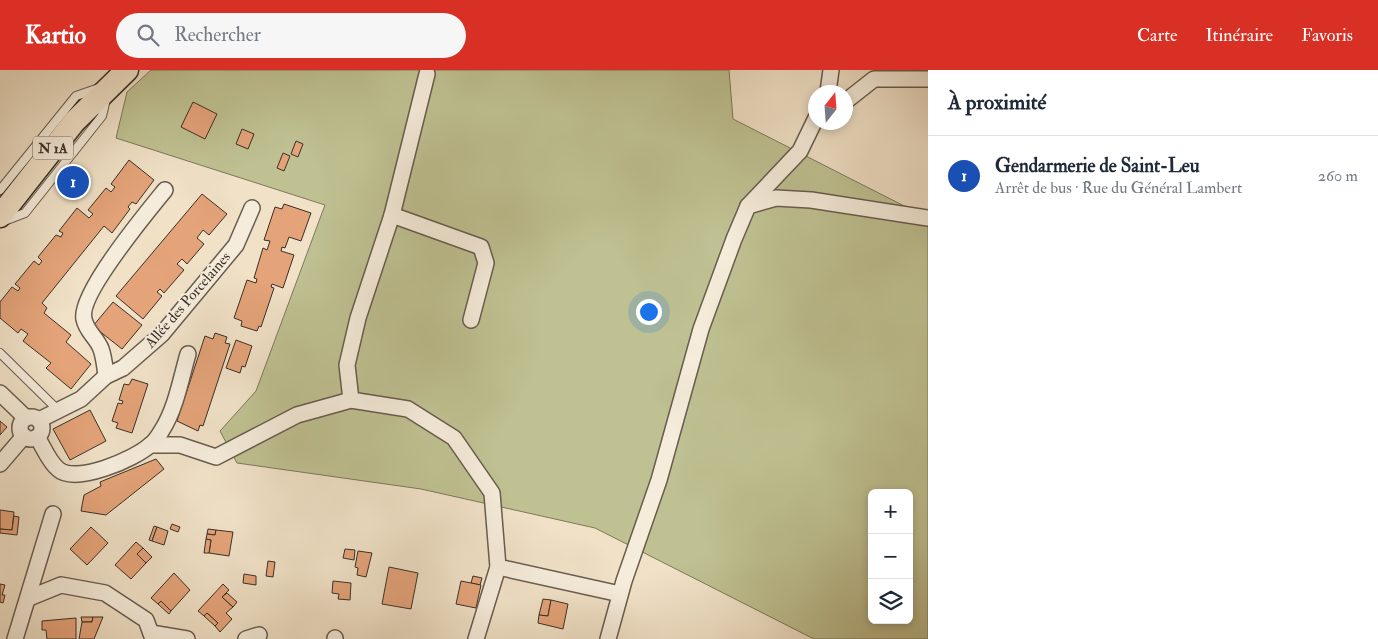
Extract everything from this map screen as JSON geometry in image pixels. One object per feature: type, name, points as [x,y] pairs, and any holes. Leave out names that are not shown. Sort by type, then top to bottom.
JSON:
[{"type":"main road","name":"N 1A","points":[[0,216],[74,122],[127,70]]},
{"type":"street","points":[[829,85],[831,70]]},
{"type":"street","points":[[351,400],[347,365],[358,318],[392,216],[427,74]]},
{"type":"street","points":[[853,96],[874,80],[928,79]]},
{"type":"street","points":[[800,151],[810,130]]},
{"type":"street","points":[[608,639],[620,594],[659,480],[701,329],[734,239],[748,206],[800,151],[815,130]]},
{"type":"street","points":[[106,376],[101,349],[88,330],[83,318],[86,305],[96,284],[121,246],[165,190]]},
{"type":"street","points":[[748,206],[776,198],[811,200],[928,218]]},
{"type":"street","name":"Allée des Porcelaines","points":[[29,427],[81,399],[106,376],[124,368],[162,334],[236,244],[252,208]]},
{"type":"street","points":[[392,216],[481,247],[486,263],[472,320]]},
{"type":"street","points":[[0,393],[29,427],[57,469],[66,474],[86,473],[118,463],[151,445],[163,429],[178,392],[188,354]]},
{"type":"street","points":[[151,445],[180,445],[216,457],[297,415],[351,400],[408,409],[454,438],[492,493],[498,566],[476,639]]},
{"type":"street","points":[[0,402],[29,427]]},
{"type":"street","points":[[0,464],[29,427]]},
{"type":"street","points":[[15,639],[53,514]]},
{"type":"street","points":[[498,566],[620,594]]},
{"type":"street","points":[[29,598],[61,585],[105,593],[146,620],[152,636],[187,639]]},
{"type":"lane","points":[[0,190],[76,96],[110,85]]},
{"type":"lane","points":[[0,222],[25,213],[59,171],[102,116],[110,85]]},
{"type":"lane","points":[[0,353],[59,411]]},
{"type":"green space","points":[[151,70],[729,70],[733,119],[920,214],[928,214],[928,639],[814,639],[595,528],[421,489],[237,463],[220,431],[256,391],[325,205],[116,138],[127,92]]},
{"type":"building","points":[[193,102],[217,114],[205,139],[181,127]]},
{"type":"building","points":[[242,129],[254,134],[248,149],[236,144]]},
{"type":"building","points":[[296,141],[303,144],[298,157],[291,154]]},
{"type":"building","points":[[283,153],[290,156],[284,171],[277,168]]},
{"type":"building","points":[[129,160],[154,180],[136,204],[132,202],[128,207],[130,209],[112,233],[104,226],[42,303],[47,308],[44,313],[71,335],[66,342],[91,364],[71,389],[46,368],[51,363],[23,341],[28,334],[21,329],[18,333],[0,318],[0,302],[12,287],[18,291],[20,288],[15,284],[34,261],[39,265],[42,261],[38,257],[56,235],[61,237],[63,233],[59,231],[77,208],[89,218],[93,214],[88,210],[106,188],[111,192],[115,187],[111,184]]},
{"type":"building","points":[[202,194],[227,214],[209,235],[203,230],[197,238],[204,244],[187,264],[182,259],[177,264],[184,270],[164,293],[160,289],[157,292],[162,296],[143,319],[116,296]]},
{"type":"building","points":[[284,204],[311,213],[301,241],[289,237],[285,248],[282,247],[281,251],[294,255],[283,288],[272,284],[271,287],[274,288],[261,327],[259,326],[257,331],[241,326],[242,321],[234,318],[247,280],[256,283],[257,279],[254,278],[263,248],[267,250],[270,241],[264,240],[275,207],[282,209]]},
{"type":"building","points":[[113,302],[142,325],[122,349],[93,326]]},
{"type":"building","points":[[215,333],[227,337],[225,343],[230,344],[203,426],[200,425],[198,431],[177,421],[205,336],[213,339]]},
{"type":"building","points":[[236,340],[252,346],[245,367],[242,366],[240,373],[226,368]]},
{"type":"building","points":[[132,379],[148,384],[132,433],[116,428],[118,423],[112,421],[118,403],[122,404],[123,401],[119,400],[124,384],[129,385]]},
{"type":"building","points":[[90,410],[106,441],[70,460],[53,429]]},
{"type":"building","points":[[0,421],[7,427],[0,435]]},
{"type":"building","points":[[156,459],[164,469],[106,515],[81,511],[84,495],[101,486],[100,482]]},
{"type":"building","points":[[0,510],[14,512],[12,530],[0,529]]},
{"type":"building","points":[[14,516],[19,517],[17,535],[0,533],[0,529],[12,530]]},
{"type":"building","points":[[172,524],[180,527],[178,532],[170,529]]},
{"type":"building","points":[[154,526],[157,527],[152,541],[149,540]]},
{"type":"building","points":[[91,527],[108,543],[87,565],[70,549]]},
{"type":"building","points":[[157,527],[168,531],[164,545],[152,541]]},
{"type":"building","points":[[208,529],[216,530],[215,535],[207,534]]},
{"type":"building","points":[[216,530],[233,532],[229,556],[209,553],[211,540],[206,539],[207,534],[215,535]]},
{"type":"building","points":[[206,539],[211,540],[209,553],[204,553]]},
{"type":"building","points":[[136,542],[143,548],[137,554],[146,563],[131,579],[115,565]]},
{"type":"building","points":[[143,548],[152,557],[146,563],[137,554]]},
{"type":"building","points":[[345,549],[355,550],[354,560],[343,558]]},
{"type":"building","points":[[358,551],[372,553],[366,577],[357,575],[358,568],[355,567]]},
{"type":"building","points":[[268,561],[275,562],[273,577],[266,576]]},
{"type":"building","points":[[389,567],[418,573],[411,609],[382,604]]},
{"type":"building","points":[[174,573],[190,590],[171,611],[161,601],[158,604],[151,598]]},
{"type":"building","points":[[244,574],[256,576],[256,585],[243,583]]},
{"type":"building","points":[[473,576],[482,578],[480,585],[471,583]]},
{"type":"building","points":[[333,581],[351,583],[350,600],[338,599],[339,594],[332,593]]},
{"type":"building","points":[[461,581],[481,585],[476,608],[456,604]]},
{"type":"building","points":[[0,584],[5,585],[2,595],[5,595],[3,603],[0,602]]},
{"type":"building","points":[[223,584],[229,590],[222,597],[233,607],[226,613],[232,619],[220,632],[215,626],[218,623],[207,613],[204,616],[198,611]]},
{"type":"building","points":[[227,593],[237,602],[233,607],[222,597]]},
{"type":"building","points":[[543,599],[551,600],[548,616],[539,615]]},
{"type":"building","points":[[551,600],[568,604],[563,629],[538,623],[539,615],[548,616]]},
{"type":"building","points":[[161,601],[171,611],[169,614],[158,604]]},
{"type":"building","points":[[207,613],[218,623],[215,626],[204,616]]},
{"type":"building","points":[[81,617],[93,617],[92,622],[82,622]]},
{"type":"building","points":[[93,617],[103,617],[94,639],[79,639],[82,622],[92,622]]},
{"type":"building","points":[[76,618],[76,639],[47,639],[46,630],[42,630],[42,621]]},
{"type":"place","name":"Gendarmerie de Saint-Leu","points":[[73,182]]}]
